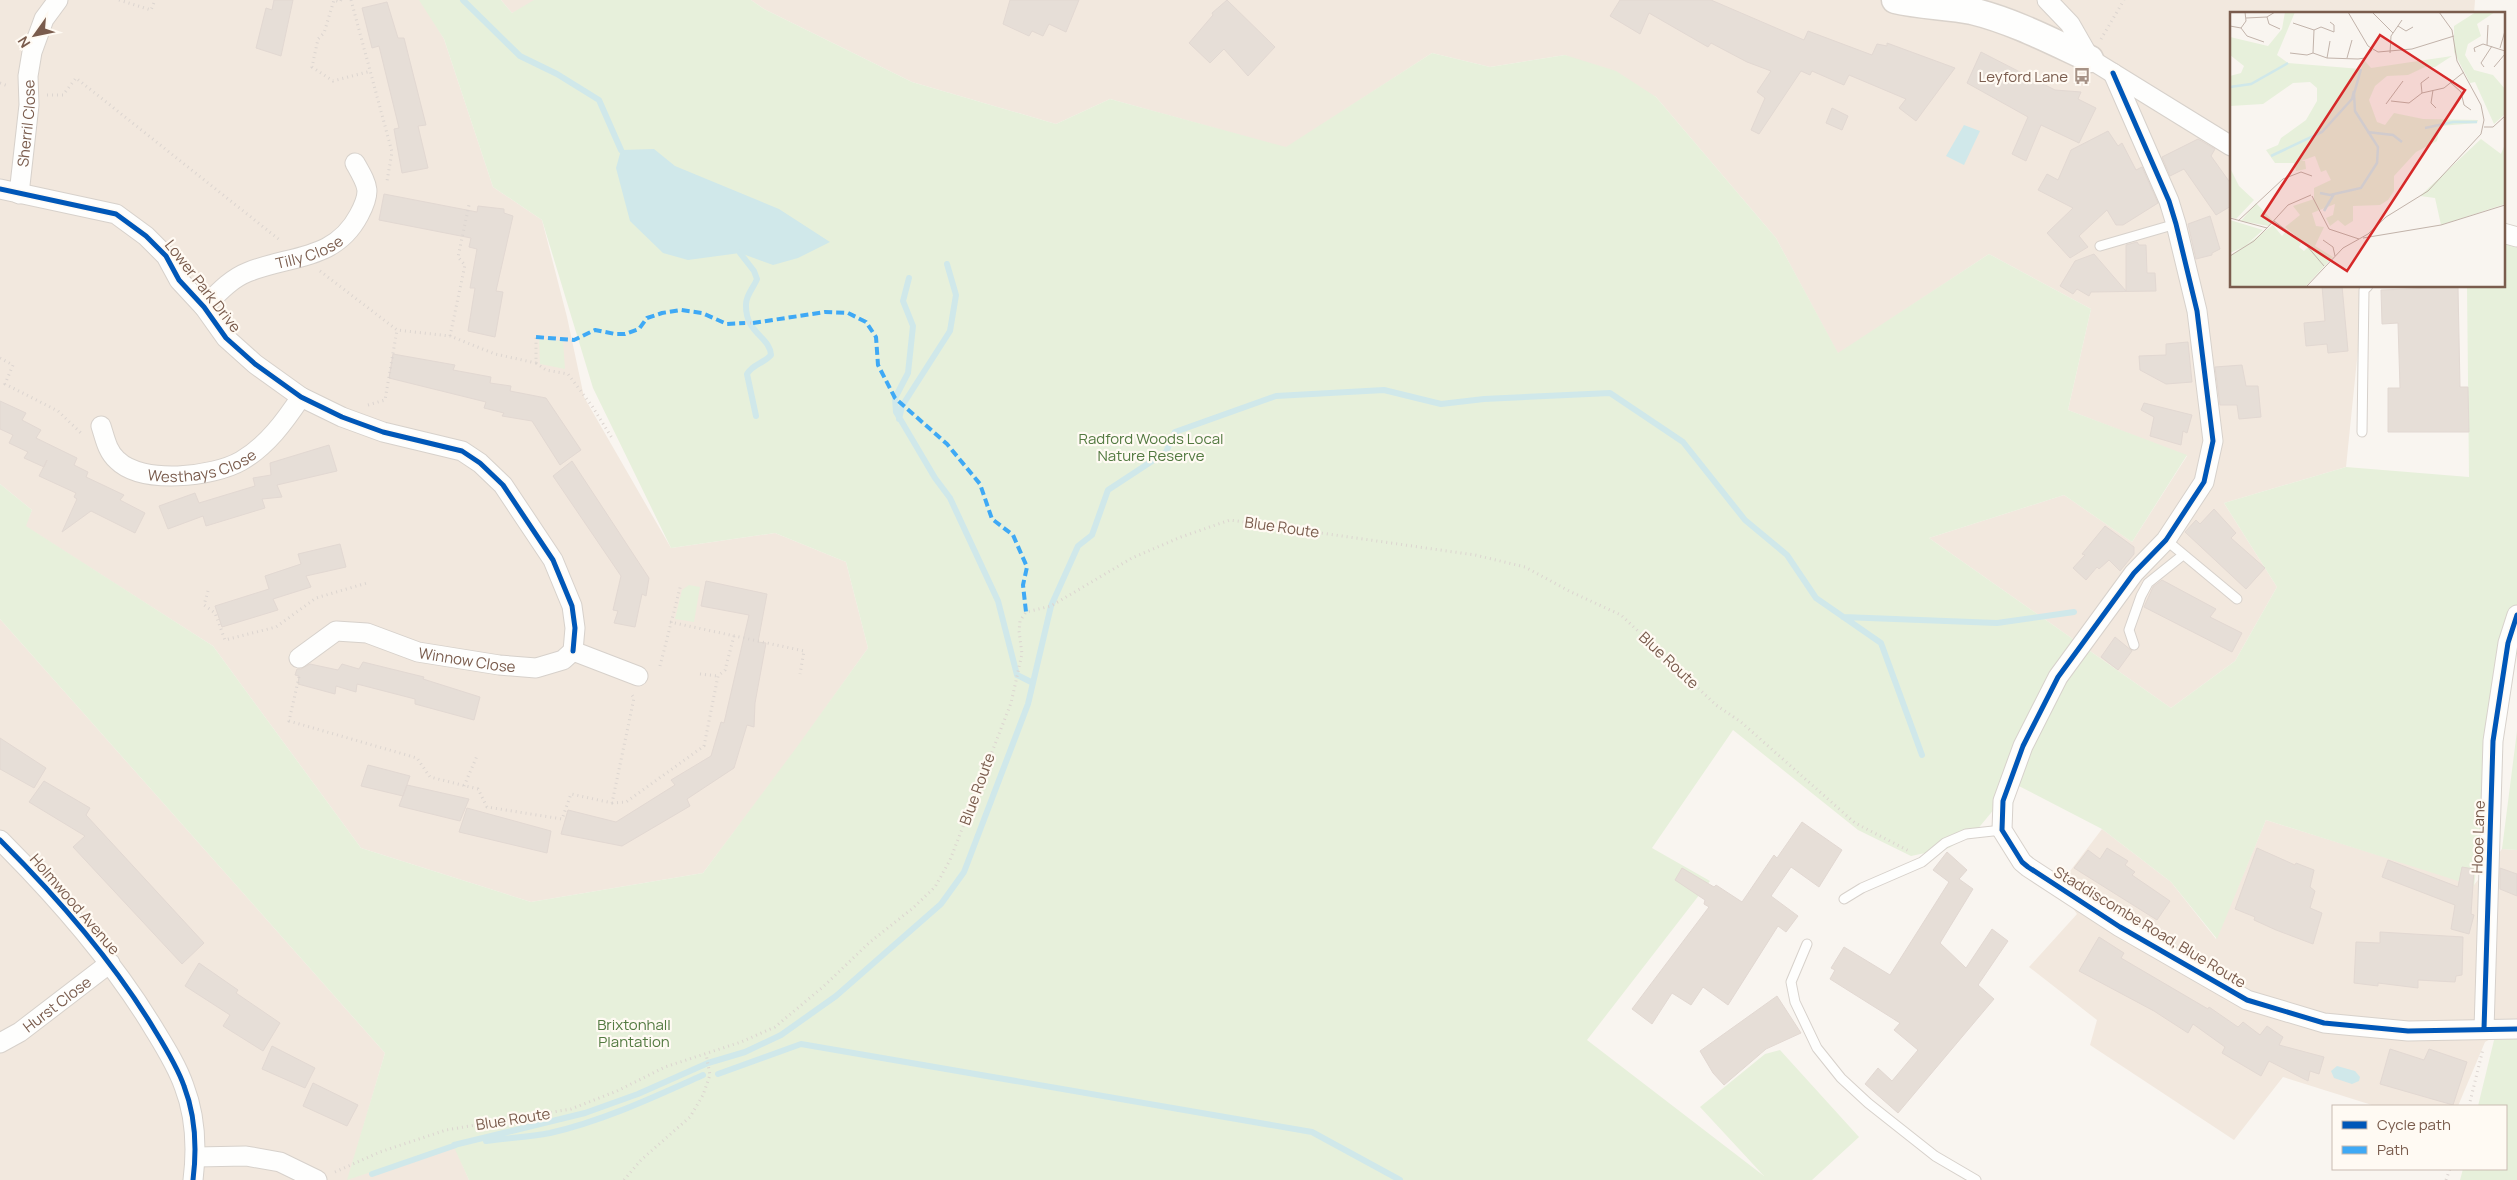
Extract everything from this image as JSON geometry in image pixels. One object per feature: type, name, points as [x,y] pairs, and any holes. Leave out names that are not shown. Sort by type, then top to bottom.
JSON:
[{"type":"street","name":"Sherril Close","points":[[19,194],[29,95],[28,76],[32,52],[44,19],[58,0]]},
{"type":"street","points":[[1895,0],[1918,5],[1971,11],[2020,26],[2090,59],[2230,145]]},
{"type":"street","points":[[2047,0],[2070,24],[2090,59]]},
{"type":"street","points":[[2002,830],[2003,801],[2009,782],[2023,746],[2058,677],[2134,573],[2166,540],[2204,482],[2213,441],[2197,310],[2176,224],[2113,73]]},
{"type":"street","points":[[355,163],[368,186]]},
{"type":"street","name":"Tilly Close","points":[[204,307],[227,284],[248,272],[302,257],[336,244],[354,225],[368,200],[368,186]]},
{"type":"street","name":"Lower Park Drive","points":[[0,189],[116,214],[146,236],[166,256],[179,280],[204,307],[226,338],[255,364],[301,397],[336,414],[383,432],[462,451],[480,463],[503,485],[553,560],[572,606],[575,628],[572,651]]},
{"type":"street","points":[[2504,233],[2517,237]]},
{"type":"street","name":"Westhays Close","points":[[108,449],[118,461],[142,473],[169,476],[214,470],[241,461],[260,446],[282,426],[301,397]]},
{"type":"street","points":[[101,426],[108,449]]},
{"type":"street","name":"Hooe Lane","points":[[2484,1035],[2493,741],[2508,643],[2517,615]]},
{"type":"street","name":"Winnow Close","points":[[302,656],[336,631],[367,633],[418,652],[499,665],[536,668],[563,660],[572,651]]},
{"type":"street","points":[[572,651],[633,675]]},
{"type":"street","name":"Staddiscombe Road, Blue Route","points":[[2002,830],[2022,862],[2028,867],[2120,926],[2247,1000],[2324,1023],[2408,1031],[2484,1035]]},
{"type":"street","name":"Holmwood Avenue","points":[[0,840],[110,963],[134,996],[164,1046],[184,1086],[195,1128],[196,1157],[193,1180]]},
{"type":"street","name":"Hurst Close","points":[[0,1042],[20,1032],[110,963]]},
{"type":"street","points":[[2484,1035],[2517,1029]]},
{"type":"street","points":[[196,1157],[246,1156],[280,1162],[325,1176]]},
{"type":"lane","points":[[2100,246],[2176,224]]},
{"type":"lane","points":[[2362,432],[2364,290],[2366,288]]},
{"type":"lane","points":[[2166,540],[2237,599]]},
{"type":"lane","points":[[2134,645],[2129,630],[2145,589],[2151,581],[2183,555]]},
{"type":"lane","points":[[1844,899],[1862,888],[1922,862],[1945,843],[1966,834],[2002,830]]},
{"type":"lane","points":[[1807,944],[1791,982],[1795,1002],[1817,1048],[1840,1078],[1868,1103],[1935,1156],[1976,1180]]},
{"type":"path","points":[[119,0],[151,10],[155,0]]},
{"type":"path","points":[[340,0],[340,2],[334,0],[324,33],[318,39],[312,66],[333,81],[371,71]]},
{"type":"path","points":[[351,0],[392,152],[385,187],[368,186]]},
{"type":"path","points":[[2090,59],[2124,0]]},
{"type":"path","points":[[29,95],[63,95],[76,78],[397,330],[450,336],[495,354],[536,363],[546,370],[568,374],[592,406],[612,438]]},
{"type":"path","points":[[450,336],[466,265],[458,257],[469,205]]},
{"type":"path","points":[[745,323],[753,322]]},
{"type":"path","points":[[336,414],[385,400],[397,330]]},
{"type":"path","points":[[536,337],[536,363]]},
{"type":"path","points":[[0,358],[14,365],[5,384],[58,411],[100,451],[108,449]]},
{"type":"path","points":[[208,591],[204,605],[214,613],[225,640],[276,627],[316,598],[367,583]]},
{"type":"path","points":[[660,666],[680,584]]},
{"type":"path","points":[[670,622],[804,651],[800,674]]},
{"type":"path","points":[[302,656],[289,721],[417,758],[430,777],[478,789],[487,807],[562,819],[571,794],[612,803],[626,802],[704,746],[718,676],[724,670],[734,636]]},
{"type":"path","points":[[700,674],[718,676]]},
{"type":"path","points":[[612,803],[634,698],[628,686],[633,675]]},
{"type":"path","points":[[464,786],[478,756]]},
{"type":"path","points":[[2469,1105],[2484,1035]]},
{"type":"path","points":[[624,1180],[641,1160],[690,1117],[703,1095],[710,1075],[706,1054]]},
{"type":"shaded area","points":[[0,0],[421,0],[444,39],[493,187],[542,220],[567,317],[584,397],[671,548],[775,533],[846,562],[868,648],[797,748],[703,873],[531,902],[361,848],[213,646],[25,526],[32,510],[0,484]]},
{"type":"shaded area","points":[[501,0],[542,0],[512,13]]},
{"type":"shaded area","points":[[751,0],[2475,0],[2474,12],[2230,12],[2230,288],[2371,288],[2364,291],[2346,467],[2224,503],[2277,587],[2235,661],[2171,708],[1929,538],[2064,495],[2132,542],[2187,456],[2068,410],[2091,309],[1989,254],[1838,354],[1776,238],[1656,97],[1565,55],[1490,67],[1432,53],[1286,148],[1110,99],[1056,124],[912,82],[764,9]]},
{"type":"shaded area","points":[[0,619],[385,1053],[349,1176],[454,1145],[469,1180],[0,1180]]},
{"type":"shaded area","points":[[2266,820],[2474,885],[2502,849],[2517,850],[2517,1024],[2485,1042],[2458,1105],[2372,1105],[2283,1077],[2234,1140],[2090,1045],[2097,1020],[2029,967],[2077,914],[2058,887],[2102,829],[2171,882],[2216,939]]},
{"type":"green space","name":"Radford Woods Local Nature Reserve","points":[[419,0],[501,0],[512,13],[534,0],[751,0],[764,9],[912,82],[1056,124],[1110,99],[1286,147],[1432,53],[1490,67],[1565,55],[1616,71],[1656,97],[1776,238],[1838,353],[1989,254],[2091,309],[2068,410],[2187,455],[2132,542],[2064,495],[1929,538],[2171,708],[2235,661],[2277,587],[2224,503],[2346,467],[2469,477],[2467,288],[2504,288],[2504,233],[2517,237],[2517,605],[2493,741],[2474,886],[2266,820],[2217,939],[2171,882],[2102,829],[2015,784],[1976,831],[1949,848],[1911,856],[1858,830],[1733,730],[1652,848],[1710,881],[1587,1040],[1764,1176],[1700,1107],[1765,1054],[1780,1050],[1859,1137],[1812,1180],[469,1180],[453,1145],[347,1180],[385,1053],[0,619],[0,484],[32,510],[26,526],[213,646],[361,848],[531,902],[703,873],[868,648],[846,562],[775,533],[671,548],[593,388],[542,220],[493,187],[444,39]]},
{"type":"green space","points":[[539,339],[563,341],[565,369],[540,364]]},
{"type":"green space","points":[[689,585],[700,587],[694,622],[675,619],[682,590]]},
{"type":"green space","points":[[2517,731],[2517,850],[2502,849]]},
{"type":"green space","points":[[2495,1036],[2517,1039],[2517,1180],[2460,1180],[2463,1170],[2507,1170],[2507,1105],[2478,1105]]},
{"type":"water","points":[[1964,125],[1980,131],[1964,165],[1946,156]]},
{"type":"water","points":[[654,149],[675,166],[779,209],[830,242],[798,258],[773,265],[740,253],[688,260],[663,253],[630,221],[616,168],[621,150]]},
{"type":"water","points":[[2337,1066],[2355,1071],[2360,1077],[2359,1081],[2352,1084],[2334,1078],[2331,1071]]},
{"type":"building","points":[[274,0],[293,0],[281,56],[256,48],[266,8],[272,10]]},
{"type":"building","points":[[1010,0],[1079,0],[1066,32],[1049,24],[1043,36],[1032,31],[1029,36],[1003,24]]},
{"type":"building","points":[[1227,0],[1275,47],[1248,76],[1224,49],[1210,63],[1189,43],[1213,15],[1212,13]]},
{"type":"building","points":[[1620,0],[1711,0],[1804,40],[1808,31],[1872,55],[1877,44],[1887,46],[1887,43],[1955,68],[1916,121],[1899,108],[1906,99],[1849,75],[1844,85],[1812,71],[1810,75],[1801,71],[1759,134],[1751,130],[1765,98],[1757,92],[1771,71],[1747,62],[1711,43],[1708,47],[1649,13],[1640,34],[1610,16]]},
{"type":"building","points":[[387,2],[398,38],[404,38],[426,125],[418,126],[428,168],[402,173],[394,129],[399,128],[379,46],[372,48],[362,8]]},
{"type":"building","points":[[1981,52],[2055,90],[2081,92],[2078,99],[2096,108],[2079,143],[2041,125],[2026,161],[2012,154],[2028,117],[1967,83]]},
{"type":"building","points":[[1832,108],[1848,116],[1842,130],[1826,123]]},
{"type":"building","points":[[2108,131],[2118,146],[2122,143],[2136,170],[2142,167],[2158,203],[2123,225],[2116,225],[2107,210],[2079,236],[2088,247],[2070,258],[2047,233],[2073,208],[2038,190],[2047,174],[2058,180],[2071,150]]},
{"type":"building","points":[[2198,139],[2215,149],[2211,156],[2230,183],[2230,207],[2216,215],[2184,169],[2170,176],[2162,157]]},
{"type":"building","points":[[384,194],[477,212],[478,206],[504,209],[504,213],[513,216],[496,291],[503,292],[495,337],[468,331],[475,288],[470,288],[477,249],[469,247],[471,238],[379,220]]},
{"type":"building","points":[[2210,216],[2220,249],[2212,253],[2212,255],[2196,259],[2188,224]]},
{"type":"building","points":[[2137,242],[2139,245],[2146,245],[2147,273],[2155,273],[2156,291],[2091,292],[2089,296],[2077,289],[2073,294],[2060,286],[2075,261],[2094,254],[2126,291],[2126,245]]},
{"type":"building","points":[[2322,288],[2342,288],[2348,351],[2328,353],[2327,344],[2306,346],[2304,323],[2325,321]]},
{"type":"building","points":[[2458,288],[2460,387],[2468,387],[2469,432],[2388,432],[2388,388],[2400,388],[2398,323],[2382,324],[2381,290]]},
{"type":"building","points":[[2188,342],[2192,382],[2166,384],[2140,370],[2139,356],[2166,355],[2166,344]]},
{"type":"building","points":[[393,354],[455,365],[453,370],[491,377],[490,383],[511,386],[510,391],[546,398],[581,450],[560,465],[532,421],[502,416],[504,413],[484,408],[486,402],[389,378]]},
{"type":"building","points":[[2242,365],[2246,386],[2258,386],[2261,417],[2239,419],[2237,405],[2220,405],[2215,367]]},
{"type":"building","points":[[0,401],[26,413],[22,420],[41,430],[36,438],[77,458],[74,465],[88,472],[86,477],[124,495],[120,500],[145,513],[135,533],[91,511],[62,532],[77,499],[74,497],[76,493],[39,476],[44,467],[24,458],[28,452],[9,443],[13,435],[0,429]]},
{"type":"building","points":[[2144,403],[2192,415],[2187,433],[2183,431],[2181,445],[2150,436],[2154,417],[2141,410]]},
{"type":"building","points":[[329,445],[337,471],[277,485],[282,497],[262,499],[265,508],[206,526],[203,516],[168,529],[159,506],[195,493],[199,503],[255,486],[253,478],[271,475],[270,463]]},
{"type":"building","points":[[572,461],[649,578],[646,596],[642,594],[635,627],[614,623],[618,611],[613,610],[621,576],[553,476]]},
{"type":"building","points":[[2214,509],[2236,533],[2231,538],[2265,568],[2246,589],[2185,532],[2196,520],[2200,524]]},
{"type":"building","points":[[2105,526],[2134,547],[2134,554],[2120,571],[2109,560],[2099,569],[2097,567],[2086,580],[2073,568],[2085,555],[2082,554]]},
{"type":"building","points":[[340,544],[346,567],[306,576],[311,587],[273,599],[278,610],[222,627],[215,606],[269,589],[265,576],[301,564],[298,554]]},
{"type":"building","points":[[2162,580],[2216,609],[2210,617],[2242,633],[2232,652],[2144,607],[2153,587]]},
{"type":"building","points":[[706,581],[767,594],[758,642],[766,643],[755,703],[754,727],[747,725],[734,768],[687,799],[690,806],[622,846],[561,834],[568,810],[616,822],[675,785],[671,780],[711,756],[721,722],[724,723],[749,615],[701,606]]},
{"type":"building","points":[[2115,637],[2132,651],[2118,670],[2101,657]]},
{"type":"building","points":[[363,662],[424,677],[423,679],[480,697],[474,720],[415,704],[415,699],[357,684],[356,692],[336,686],[335,694],[298,684],[299,676],[295,675],[297,669],[310,664],[338,670],[342,664],[359,669]]},
{"type":"building","points":[[0,738],[46,768],[34,788],[0,769]]},
{"type":"building","points":[[368,765],[410,776],[403,796],[361,786]]},
{"type":"building","points":[[44,781],[90,808],[86,815],[204,943],[182,964],[73,847],[85,836],[29,802]]},
{"type":"building","points":[[407,785],[469,799],[460,821],[399,806]]},
{"type":"building","points":[[467,808],[551,831],[547,853],[459,832]]},
{"type":"building","points":[[1802,822],[1842,850],[1819,887],[1791,867],[1771,896],[1798,916],[1786,932],[1778,926],[1728,1005],[1703,987],[1691,1005],[1672,993],[1652,1024],[1632,1009],[1709,907],[1704,904],[1705,900],[1675,880],[1682,868],[1714,887],[1716,885],[1742,902],[1774,855],[1777,858]]},
{"type":"building","points":[[2107,848],[2128,861],[2125,865],[2135,872],[2132,875],[2170,901],[2157,920],[2074,868],[2088,850],[2100,859]]},
{"type":"building","points":[[2257,848],[2295,865],[2296,863],[2314,870],[2310,887],[2315,891],[2310,908],[2322,913],[2313,944],[2276,930],[2254,920],[2255,917],[2235,909]]},
{"type":"building","points":[[1947,852],[1967,870],[1959,879],[1973,889],[1940,943],[1966,968],[1992,929],[2008,941],[1978,985],[1994,999],[1898,1113],[1865,1084],[1878,1068],[1892,1081],[1918,1050],[1894,1030],[1900,1023],[1830,979],[1835,970],[1831,968],[1844,947],[1890,975],[1949,882],[1933,870]]},
{"type":"building","points":[[2388,860],[2458,887],[2462,867],[2474,869],[2471,914],[2474,915],[2469,934],[2451,929],[2455,905],[2382,877]]},
{"type":"building","points":[[2500,868],[2517,874],[2517,896],[2500,889]]},
{"type":"building","points":[[2380,932],[2463,937],[2462,975],[2456,976],[2455,982],[2418,980],[2418,988],[2378,983],[2378,986],[2354,983],[2356,942],[2380,943]]},
{"type":"building","points":[[2099,937],[2124,953],[2121,958],[2208,1009],[2209,1007],[2238,1027],[2243,1022],[2260,1035],[2267,1026],[2283,1037],[2279,1045],[2324,1057],[2319,1074],[2310,1071],[2308,1081],[2269,1061],[2261,1076],[2222,1053],[2225,1047],[2193,1024],[2188,1033],[2154,1011],[2079,971]]},
{"type":"building","points":[[199,963],[238,990],[236,993],[280,1023],[263,1051],[223,1026],[230,1015],[185,986]]},
{"type":"building","points":[[1777,996],[1801,1033],[1766,1049],[1724,1085],[1713,1073],[1700,1051]]},
{"type":"building","points":[[272,1046],[315,1068],[305,1088],[262,1069]]},
{"type":"building","points":[[2390,1049],[2424,1060],[2429,1049],[2467,1062],[2453,1105],[2380,1084]]},
{"type":"building","points":[[313,1083],[358,1105],[347,1126],[303,1106]]},
{"type":"waterway","points":[[463,0],[520,56],[557,74],[599,100],[621,150]]},
{"type":"waterway","points":[[740,253],[754,271],[757,279],[747,297],[746,304],[749,322],[767,343],[771,355],[752,368],[747,374],[756,416]]},
{"type":"waterway","points":[[899,419],[902,406],[950,331],[956,295],[947,264]]},
{"type":"waterway","points":[[909,278],[903,301],[913,326],[908,373],[895,398],[896,412],[935,478],[950,498],[998,601],[1017,675],[1033,683]]},
{"type":"waterway","points":[[454,1145],[585,1113],[638,1094],[708,1063],[745,1052],[781,1035],[836,996],[941,904],[964,872],[1028,704],[1051,606],[1078,546],[1092,535],[1108,490],[1166,452],[1175,432],[1276,396],[1384,390],[1441,404],[1484,399],[1610,393],[1683,442],[1745,520],[1787,555],[1816,598],[1881,643],[1922,755]]},
{"type":"waterway","points":[[1843,617],[1997,623],[2074,612]]},
{"type":"waterway","points":[[718,1074],[801,1044],[1312,1132],[1400,1180]]},
{"type":"waterway","points":[[486,1141],[550,1133],[570,1128],[628,1108],[703,1075]]},
{"type":"waterway","points":[[372,1174],[456,1145]]},
{"type":"marked path","points":[[536,337],[574,340],[595,330],[625,334],[639,329],[647,318],[681,310],[702,313],[727,324],[745,323]]},
{"type":"marked path","points":[[753,323],[825,312],[848,313],[866,322],[876,337],[878,365],[895,398],[947,444],[980,484],[992,519],[1013,535],[1027,567],[1023,585],[1026,612]]},
{"type":"cycle path","points":[[2113,73],[2169,201],[2176,224],[2197,311],[2213,441],[2204,482],[2166,540],[2134,573],[2058,677],[2023,746],[2003,801],[2002,830],[2022,862],[2028,867],[2120,927],[2247,1000],[2324,1023],[2408,1031],[2517,1029]]},
{"type":"cycle path","points":[[0,189],[116,214],[146,236],[166,256],[179,280],[204,307],[226,338],[255,364],[301,397],[342,417],[383,432],[462,451],[480,463],[503,485],[553,560],[572,606],[575,628],[573,651]]},
{"type":"cycle path","points":[[2484,1029],[2493,741],[2508,643],[2517,615]]},
{"type":"cycle path","points":[[0,840],[63,906],[102,953],[138,1003],[178,1071],[188,1098],[195,1133],[193,1180]]},
{"type":"place","name":"Leyford Lane","points":[[2082,76]]},
{"type":"park label","name":"Brixtonhall Plantation","points":[[634,1032]]}]
